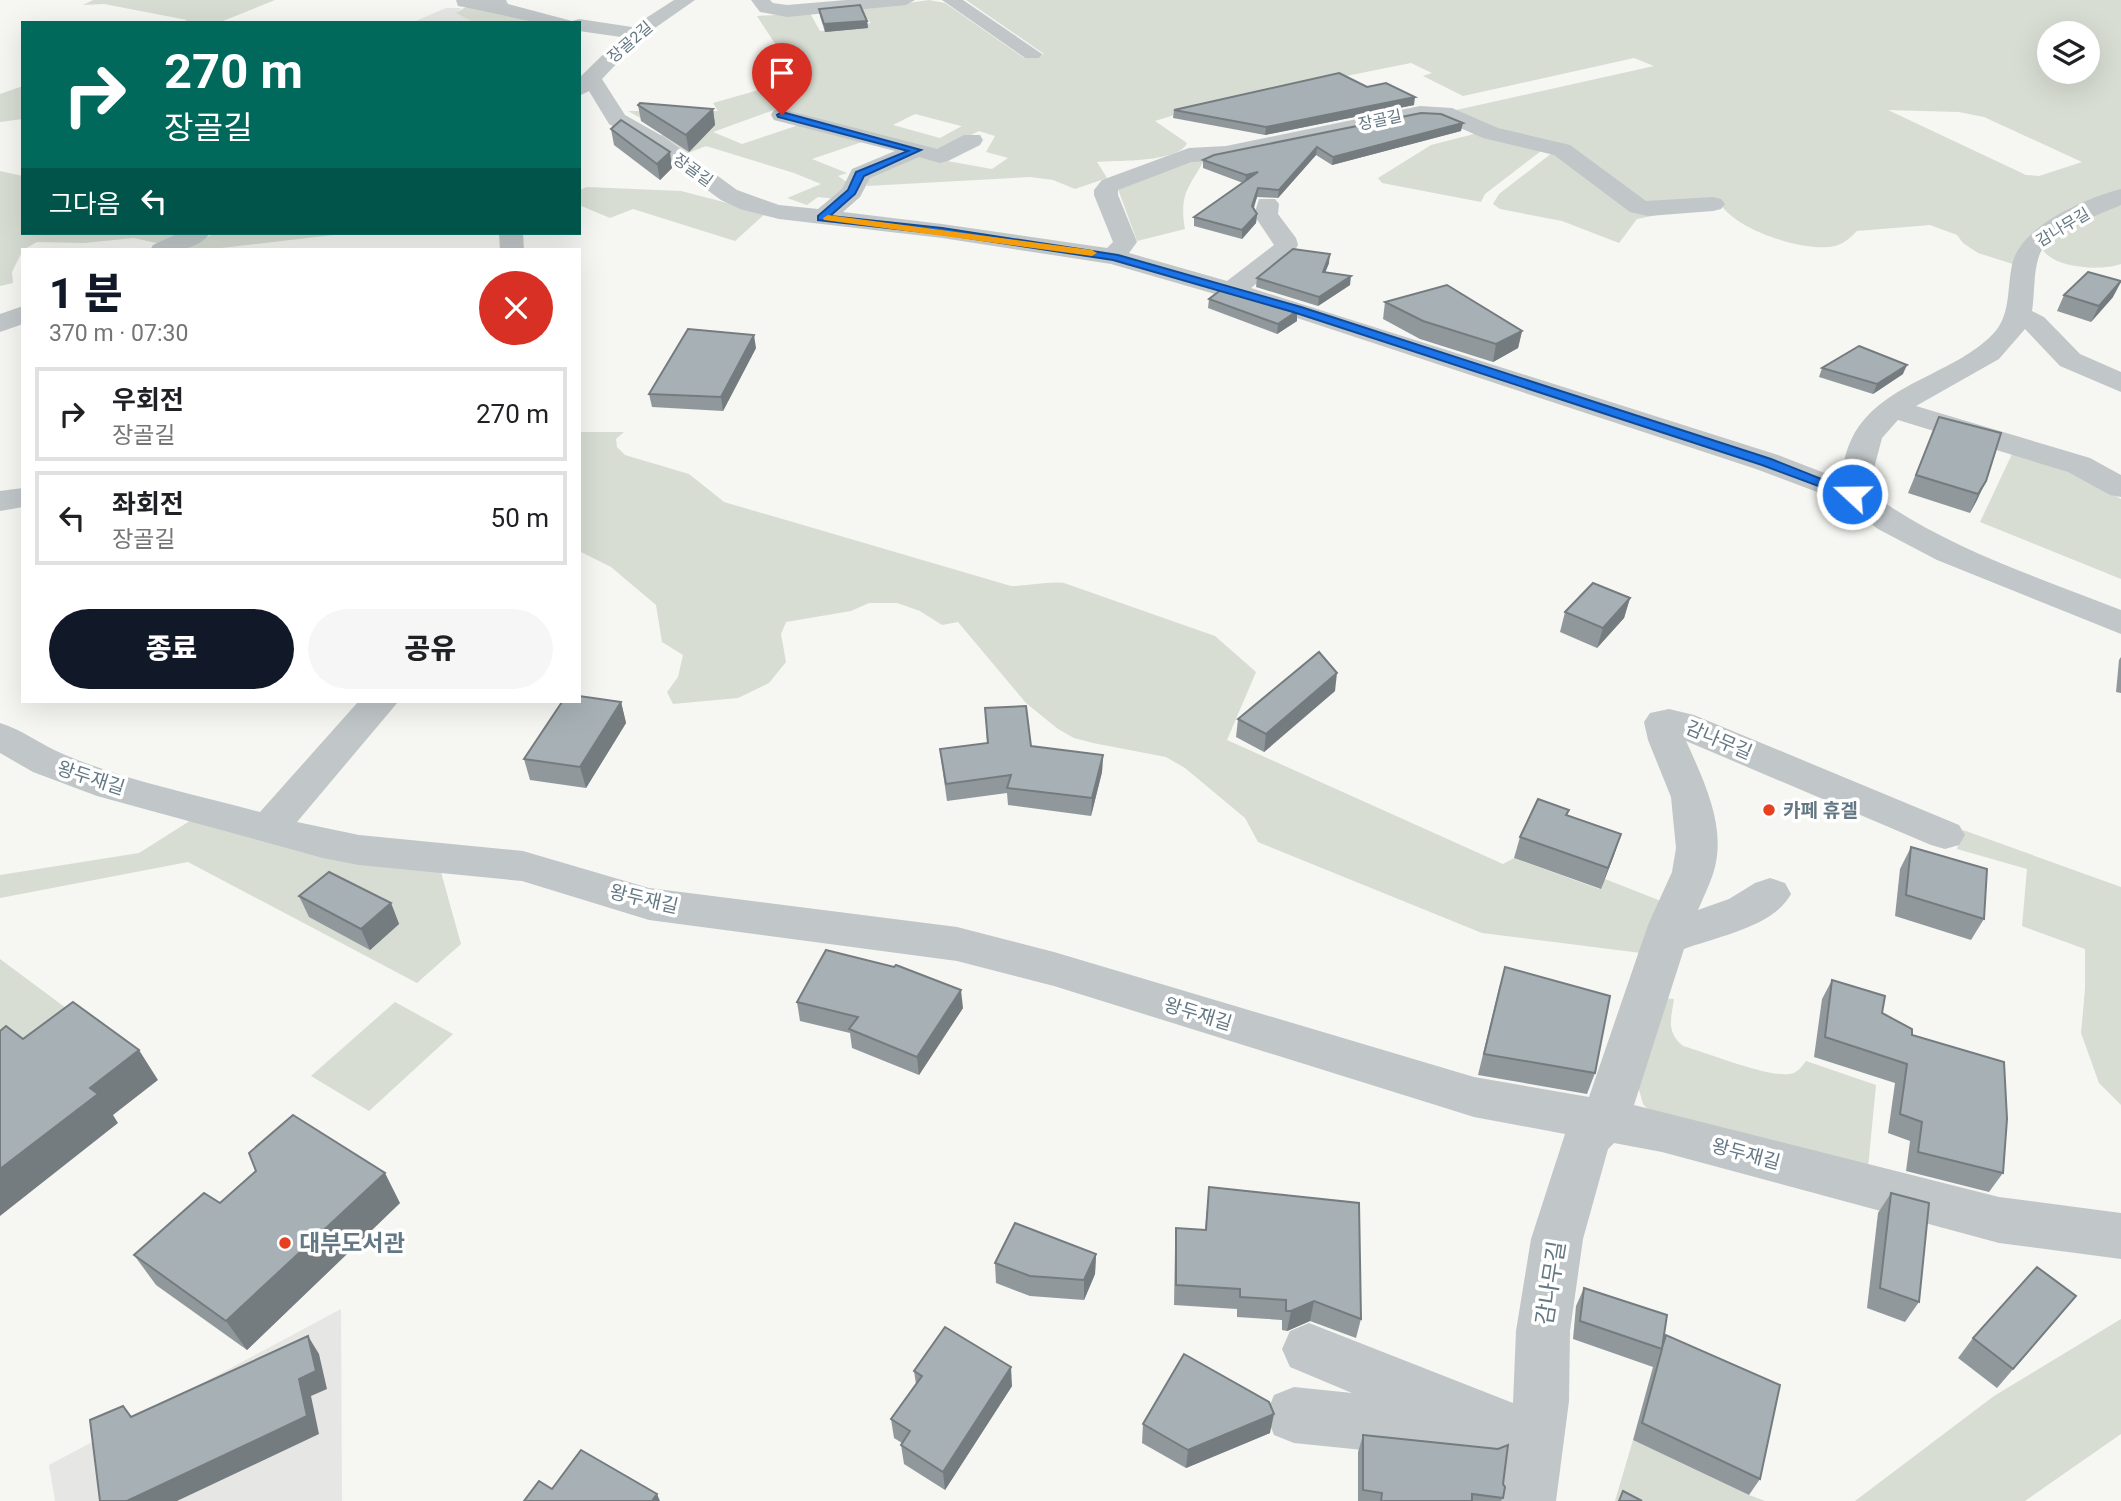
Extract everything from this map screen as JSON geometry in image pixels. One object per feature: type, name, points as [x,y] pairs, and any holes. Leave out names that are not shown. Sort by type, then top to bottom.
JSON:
[{"type":"street","name":"장골2길","points":[[585,84],[635,33],[686,0]]},
{"type":"street","points":[[760,0],[767,8],[787,10],[905,0]]},
{"type":"street","points":[[951,0],[1031,54]]},
{"type":"street","points":[[464,2],[498,4],[560,18]]},
{"type":"street","points":[[581,25],[635,33]]},
{"type":"street","name":"장골길","points":[[585,84],[617,119],[656,142],[729,195],[748,204],[779,212],[955,233],[1114,257],[1233,290],[1767,462],[1852,494]]},
{"type":"street","name":"장골길","points":[[1114,257],[1125,242],[1106,195],[1110,185],[1188,155],[1226,153],[1420,112],[1444,113],[1491,133],[1562,150],[1638,207],[1648,209],[1713,204]]},
{"type":"street","points":[[782,115],[940,156],[972,140]]},
{"type":"street","points":[[822,218],[852,192],[860,174],[917,150]]},
{"type":"street","name":"감나무길","points":[[1852,494],[1869,434],[1893,409],[1906,398],[1983,359],[2005,338],[2020,315],[2027,254],[2033,244],[2052,231],[2121,195]]},
{"type":"street","points":[[1233,290],[1286,245],[1284,238],[1266,215],[1267,204]]},
{"type":"street","points":[[166,248],[194,235]]},
{"type":"street","points":[[0,325],[21,315]]},
{"type":"street","points":[[2020,315],[2034,323],[2070,360],[2121,383]]},
{"type":"street","points":[[0,325],[21,328]]},
{"type":"street","points":[[1893,409],[2079,465],[2121,488]]},
{"type":"street","points":[[1852,494],[1889,522],[1949,553],[2121,624]]},
{"type":"street","points":[[0,501],[21,497]]},
{"type":"street","points":[[268,829],[378,703]]},
{"type":"street","name":"감나무길","points":[[1527,1501],[1541,1401],[1543,1331],[1557,1240],[1587,1139],[1605,1121],[1666,938],[1693,872],[1697,848],[1691,797],[1667,740],[1663,722],[1681,724],[1945,835]]},
{"type":"street","name":"왕두재길","points":[[0,736],[47,763],[111,786],[268,829],[359,850],[523,866],[649,904],[957,944],[1054,970],[1474,1097],[1662,1131],[1999,1220],[2121,1236]]},
{"type":"street","points":[[1666,938],[1744,910],[1770,894]]},
{"type":"street","points":[[1309,1349],[1535,1440]]},
{"type":"street","points":[[1294,1415],[1535,1440]]},
{"type":"shaded area","points":[[93,0],[275,0],[223,21],[185,21],[187,20],[104,4],[83,5]]},
{"type":"shaded area","points":[[929,0],[945,3],[1024,58],[1044,54],[966,0],[2121,0],[2121,190],[2027,240],[2016,265],[1978,253],[1963,243],[1957,235],[1930,225],[1857,231],[1835,246],[1806,246],[1753,229],[1726,211],[1718,200],[1641,202],[1570,149],[1504,132],[1456,110],[1654,66],[1634,58],[1463,96],[1423,76],[1432,73],[1411,63],[1216,102],[1155,121],[1187,143],[1182,149],[1160,157],[1097,162],[1107,178],[1075,189],[1053,180],[1030,177],[867,186],[868,176],[919,156],[992,169],[1008,158],[986,152],[995,136],[979,131],[943,149],[924,149],[779,108],[713,132],[742,144],[799,125],[865,141],[812,159],[847,173],[838,176],[848,183],[837,199],[818,197],[807,205],[787,198],[821,184],[706,146],[683,155],[659,135],[671,135],[628,111],[718,111],[713,103],[798,79],[757,16],[810,13],[820,31],[867,28],[866,24],[871,23],[859,10]],"holes":[[[1888,110],[1959,112],[1984,117],[2082,162],[2039,176],[2026,175]],[[915,114],[962,126],[940,138],[893,125]]]},
{"type":"shaded area","points":[[469,5],[539,20],[471,21],[456,13]]},
{"type":"shaded area","points":[[446,8],[461,8],[457,13],[471,21],[416,21]]},
{"type":"shaded area","points":[[21,87],[21,119],[0,122],[0,94]]},
{"type":"shaded area","points":[[1478,133],[1545,148],[1485,194],[1481,202],[1382,183],[1378,178],[1431,145]]},
{"type":"shaded area","points":[[1552,153],[1657,215],[1637,219],[1619,243],[1562,221],[1500,209],[1493,204],[1499,194]]},
{"type":"shaded area","points":[[1206,157],[1187,191],[1183,206],[1185,229],[1137,241],[1118,189]]},
{"type":"shaded area","points":[[0,171],[21,176],[21,235],[180,235],[161,244],[134,238],[84,243],[37,242],[21,248],[21,254],[12,272],[13,283],[0,286]]},
{"type":"shaded area","points":[[587,187],[681,191],[766,213],[735,241],[633,209],[610,218],[581,206],[581,189]]},
{"type":"shaded area","points":[[2121,201],[2121,264],[2078,267],[2056,260],[2042,248],[2058,231]]},
{"type":"shaded area","points":[[211,235],[333,235],[221,248],[184,248]]},
{"type":"shaded area","points":[[581,432],[624,432],[616,439],[617,447],[625,455],[689,474],[724,502],[1011,586],[1064,583],[1215,636],[1256,672],[1227,740],[1503,864],[1514,858],[1599,889],[1605,879],[1666,903],[1649,954],[1482,933],[1258,842],[1245,818],[1185,768],[1166,757],[1093,743],[1074,738],[1058,729],[1026,703],[958,622],[942,625],[920,611],[897,603],[869,603],[851,611],[786,622],[781,634],[786,662],[769,683],[738,698],[673,704],[667,692],[678,677],[683,655],[662,642],[656,605],[611,567],[581,552]]},
{"type":"shaded area","points":[[2013,452],[2069,472],[2121,499],[2121,579],[1980,522]]},
{"type":"shaded area","points":[[196,817],[439,865],[461,944],[417,983],[188,862],[0,898],[0,875],[139,853]]},
{"type":"shaded area","points":[[1963,830],[2121,887],[2121,1105],[2099,1083],[2081,1033],[2085,949],[2022,926],[2027,869],[1957,849]]},
{"type":"shaded area","points":[[0,959],[70,1011],[0,1061]]},
{"type":"shaded area","points":[[1661,998],[1674,999],[1672,1030],[1683,1046],[1779,1074],[1795,1072],[1806,1061],[1876,1085],[1867,1178],[1654,1116],[1643,1104],[1638,1086]]},
{"type":"shaded area","points":[[395,1002],[453,1034],[369,1111],[311,1076]]},
{"type":"shaded area","points":[[341,1309],[342,1501],[55,1501],[49,1465]]},
{"type":"shaded area","points":[[2121,1319],[2121,1434],[2025,1501],[1855,1501],[1994,1396]]},
{"type":"shaded area","points":[[1633,1440],[1749,1495],[1765,1501],[1615,1501]]},
{"type":"building","points":[[860,5],[867,21],[824,24],[819,9]]},
{"type":"building","points":[[1339,73],[1367,87],[1386,83],[1415,97],[1266,127],[1174,110]]},
{"type":"building","points":[[640,103],[713,109],[686,135],[638,105]]},
{"type":"building","points":[[1421,113],[1441,114],[1463,123],[1333,157],[1317,147],[1279,190],[1258,188],[1252,206],[1257,214],[1242,230],[1194,217],[1258,172],[1246,175],[1203,160],[1214,155]]},
{"type":"building","points":[[621,120],[670,152],[657,164],[611,129]]},
{"type":"building","points":[[1293,249],[1330,254],[1323,272],[1351,276],[1319,297],[1257,278]]},
{"type":"building","points":[[2088,272],[2121,281],[2099,306],[2064,295]]},
{"type":"building","points":[[1447,285],[1522,331],[1496,344],[1423,321],[1385,302]]},
{"type":"building","points":[[1222,289],[1297,311],[1278,324],[1209,299]]},
{"type":"building","points":[[688,329],[754,335],[721,397],[649,394]]},
{"type":"building","points":[[1859,346],[1907,365],[1877,384],[1822,368]]},
{"type":"building","points":[[1939,417],[2001,433],[1986,481],[1978,494],[1916,475]]},
{"type":"building","points":[[1593,583],[1630,598],[1603,628],[1565,612]]},
{"type":"building","points":[[1319,652],[1337,673],[1266,734],[1238,719]]},
{"type":"building","points":[[581,696],[621,702],[580,767],[524,759],[561,703],[581,703]]},
{"type":"building","points":[[1026,706],[1031,746],[1103,755],[1092,798],[1007,788],[1011,775],[946,784],[940,749],[988,743],[985,708]]},
{"type":"building","points":[[1538,799],[1569,810],[1566,815],[1621,834],[1608,868],[1520,837]]},
{"type":"building","points":[[1911,847],[1987,869],[1984,919],[1906,895]]},
{"type":"building","points":[[329,872],[391,903],[361,929],[299,896]]},
{"type":"building","points":[[826,950],[894,967],[896,965],[961,990],[917,1057],[849,1029],[858,1017],[797,1002]]},
{"type":"building","points":[[1505,967],[1610,996],[1595,1073],[1484,1054]]},
{"type":"building","points":[[1832,980],[1885,996],[1882,1013],[1912,1029],[1912,1035],[2004,1062],[2007,1119],[2003,1173],[1918,1152],[1922,1122],[1900,1114],[1907,1064],[1825,1037]]},
{"type":"building","points":[[73,1002],[139,1050],[90,1088],[98,1094],[0,1169],[0,1031],[6,1026],[23,1039]]},
{"type":"building","points":[[293,1115],[385,1173],[226,1321],[134,1255],[204,1193],[220,1203],[256,1171],[249,1153]]},
{"type":"building","points":[[1209,1187],[1359,1203],[1361,1319],[1314,1301],[1286,1311],[1286,1300],[1240,1297],[1240,1289],[1176,1285],[1176,1228],[1206,1230]]},
{"type":"building","points":[[1891,1193],[1929,1203],[1919,1302],[1880,1288]]},
{"type":"building","points":[[1015,1223],[1096,1254],[1084,1280],[1030,1276],[995,1263]]},
{"type":"building","points":[[2037,1267],[2076,1296],[2013,1369],[1973,1338]]},
{"type":"building","points":[[1584,1288],[1667,1315],[1662,1348],[1666,1335],[1780,1385],[1760,1479],[1642,1423],[1662,1349],[1580,1321]]},
{"type":"building","points":[[945,1327],[1011,1367],[943,1472],[901,1445],[910,1431],[891,1419],[922,1376],[914,1371]]},
{"type":"building","points":[[308,1336],[316,1371],[299,1379],[307,1416],[127,1501],[100,1501],[90,1420],[123,1406],[131,1417]]},
{"type":"building","points":[[1184,1354],[1269,1402],[1274,1414],[1188,1450],[1143,1424]]},
{"type":"building","points":[[1363,1435],[1498,1449],[1508,1445],[1503,1498],[1472,1494],[1472,1501],[1381,1501],[1382,1493],[1363,1490]]},
{"type":"building","points":[[581,1450],[657,1494],[652,1501],[524,1501],[539,1481],[552,1489]]},
{"type":"building","points":[[1623,1491],[1642,1501],[1619,1501]]},
{"type":"slow traffic","points":[[828,218],[1092,253]]},
{"type":"place","name":"카페 휴겔","points":[[1769,810]]},
{"type":"place","name":"대부도서관","points":[[285,1243]]},
{"type":"route","points":[[782,115],[917,150],[860,174],[852,192],[822,218],[942,231],[1114,257],[1297,309],[1767,462],[1852,494]]}]
